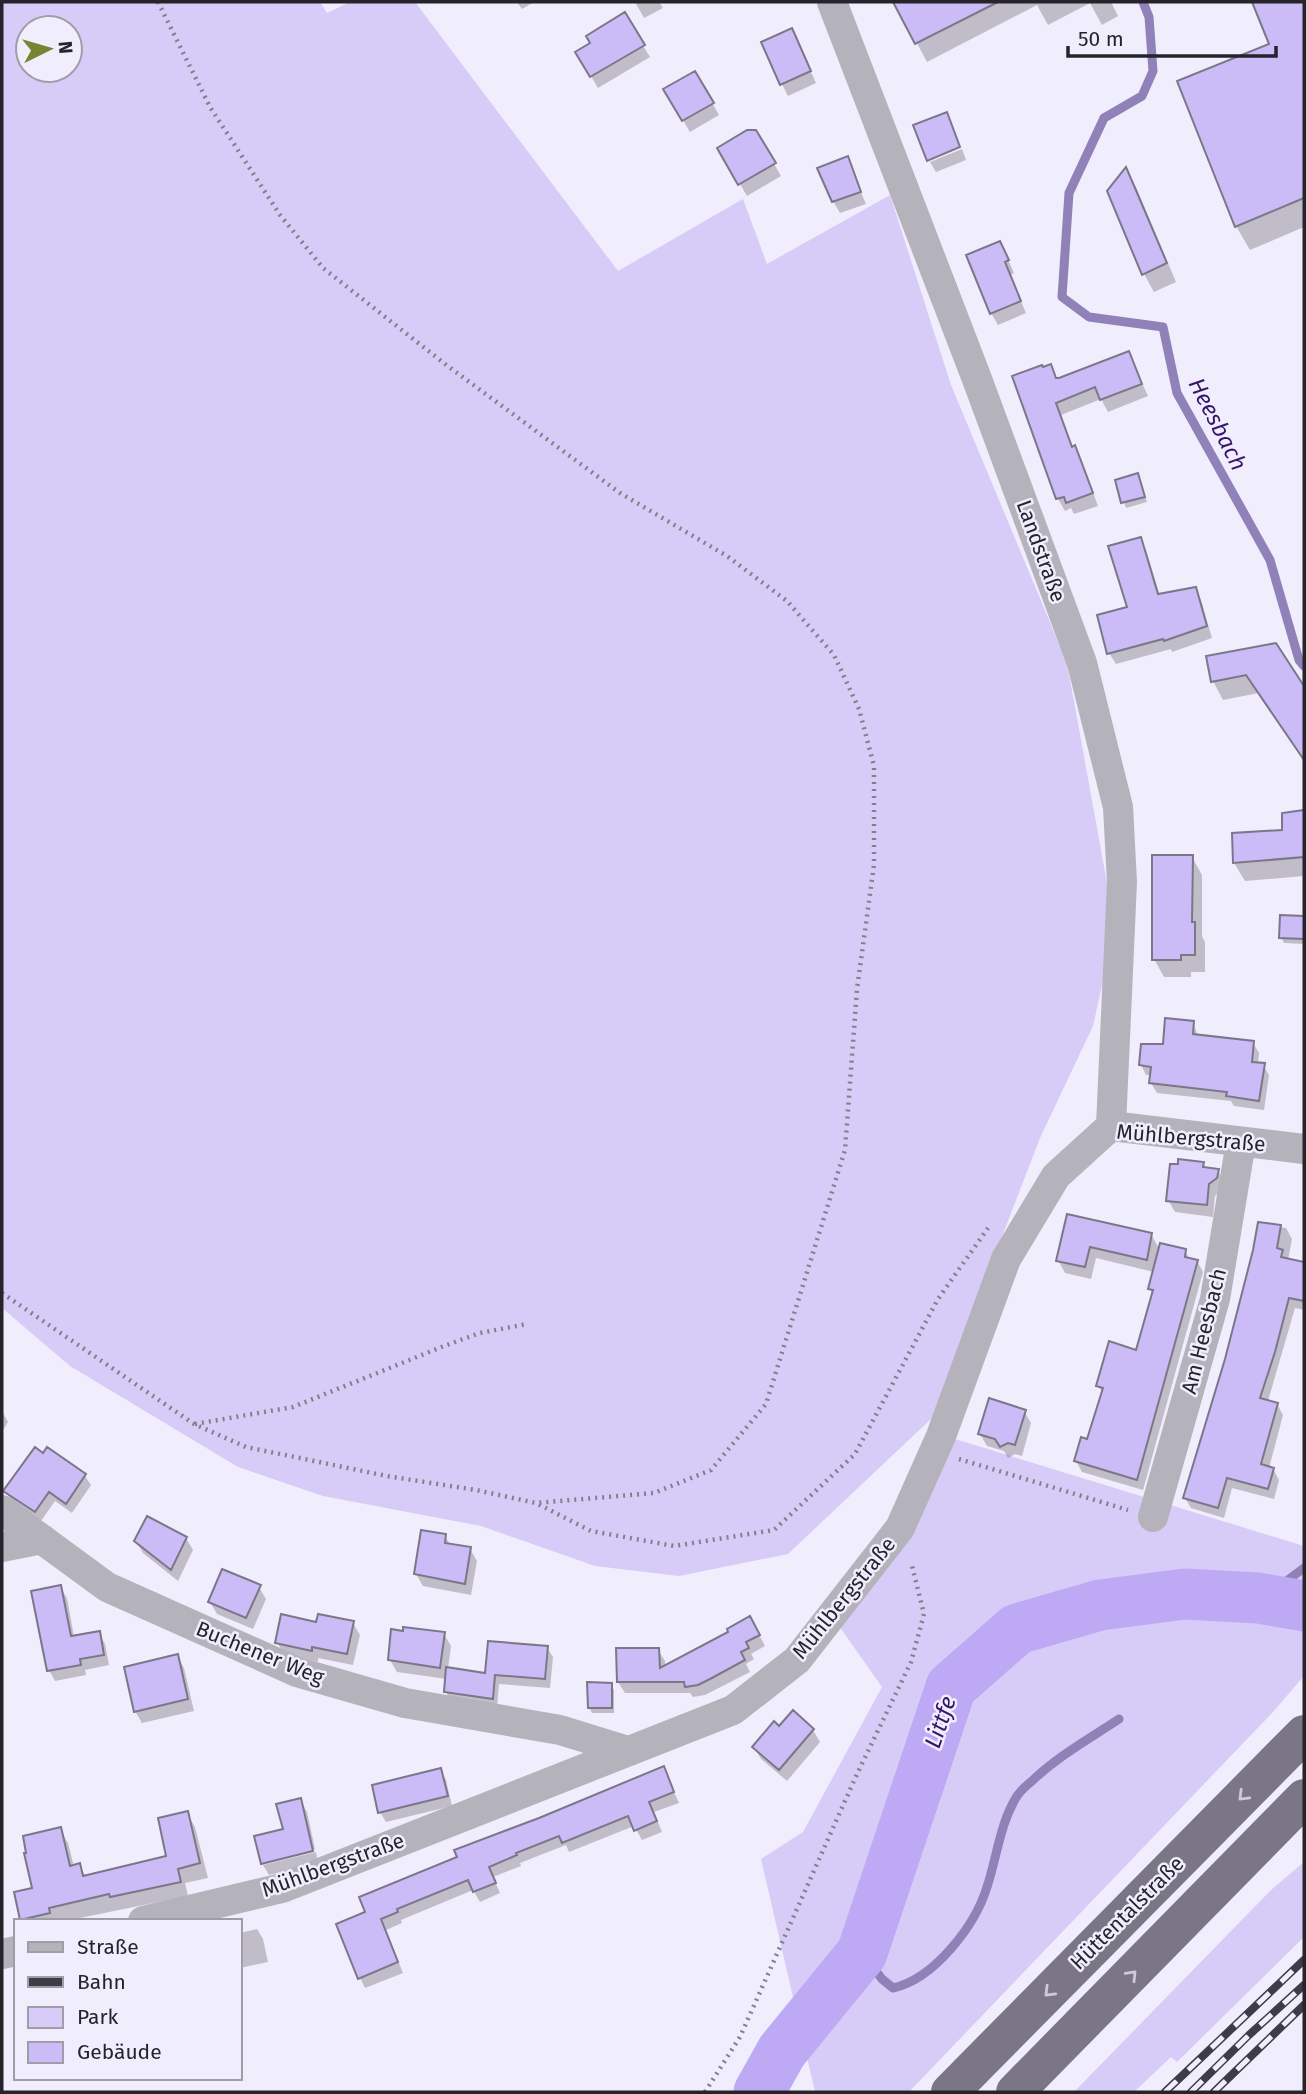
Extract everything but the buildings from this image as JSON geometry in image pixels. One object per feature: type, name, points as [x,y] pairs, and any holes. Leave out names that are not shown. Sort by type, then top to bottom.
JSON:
[{"type":"highway","name":"Hüttentalstraße","points":[[950,2092],[1304,1734]]},
{"type":"highway","points":[[1015,2092],[1304,1798]]},
{"type":"highway","points":[[1238,1867],[1304,1819]]},
{"type":"street","name":"Landstraße","points":[[832,2],[978,379],[1082,663],[1118,807],[1122,882],[1111,1126]]},
{"type":"street","name":"Mühlbergstraße","points":[[152,1919],[282,1888],[733,1710],[797,1660],[900,1528],[934,1452],[1006,1259],[1056,1176],[1111,1126],[1304,1149]]},
{"type":"street","name":"Am Heesbach","points":[[1153,1517],[1215,1299],[1241,1142]]},
{"type":"street","name":"Buchener Weg","points":[[2,1510],[107,1587],[297,1672],[405,1703],[560,1730],[628,1751]]},
{"type":"street","points":[[2,1547],[42,1539]]},
{"type":"path","points":[[158,2],[210,107],[280,215],[323,268],[445,364],[609,485],[727,556],[787,601],[834,655],[859,709],[874,766],[874,865],[857,989],[845,1150],[766,1404],[711,1470],[654,1493],[536,1503]]},
{"type":"path","points":[[2,1293],[194,1424],[246,1447],[536,1503],[591,1531],[674,1546],[774,1530],[855,1454],[938,1299],[990,1225]]},
{"type":"path","points":[[194,1424],[293,1407],[480,1333],[527,1324]]},
{"type":"path","points":[[934,1452],[1153,1517]]},
{"type":"path","points":[[705,2092],[740,2038],[857,1774],[911,1662],[924,1614],[900,1528]]},
{"type":"green space","points":[[2,2],[320,2],[327,13],[350,2],[415,2],[618,271],[743,199],[767,264],[890,195],[951,385],[1067,663],[1115,927],[1093,1026],[1040,1138],[932,1418],[788,1554],[679,1576],[595,1566],[481,1526],[323,1496],[238,1467],[70,1366],[2,1308]]},
{"type":"green space","points":[[955,1439],[1304,1546],[1304,1676],[1272,1713],[909,2092],[815,2092],[761,1859],[803,1832],[882,1687],[839,1626],[915,1531]]},
{"type":"green space","points":[[1304,1862],[1304,1937],[1177,2062],[1171,2057],[1134,2092],[1074,2092],[1271,1890]]},
{"type":"waterway","name":"Heesbach","points":[[1143,2],[1149,17],[1153,71],[1142,96],[1104,118],[1069,193],[1062,297],[1089,317],[1163,327],[1177,393],[1270,560],[1299,660],[1304,666]]},
{"type":"waterway","name":"Heesbach","points":[[1258,1598],[1304,1568]]},
{"type":"waterway","name":"Littfe","points":[[759,2092],[782,2051],[862,1953],[951,1687],[1017,1629],[1100,1605],[1185,1594],[1258,1598],[1304,1606]]},
{"type":"waterway","points":[[862,1953],[882,1979],[893,1988],[908,1983],[938,1962],[963,1934],[981,1902],[1007,1817],[1019,1794],[1052,1764],[1119,1719]]},
{"type":"railway","points":[[1165,2092],[1304,1960]]},
{"type":"railway","points":[[1191,2092],[1304,1985]]},
{"type":"railway","points":[[1214,2092],[1304,2005]]}]
